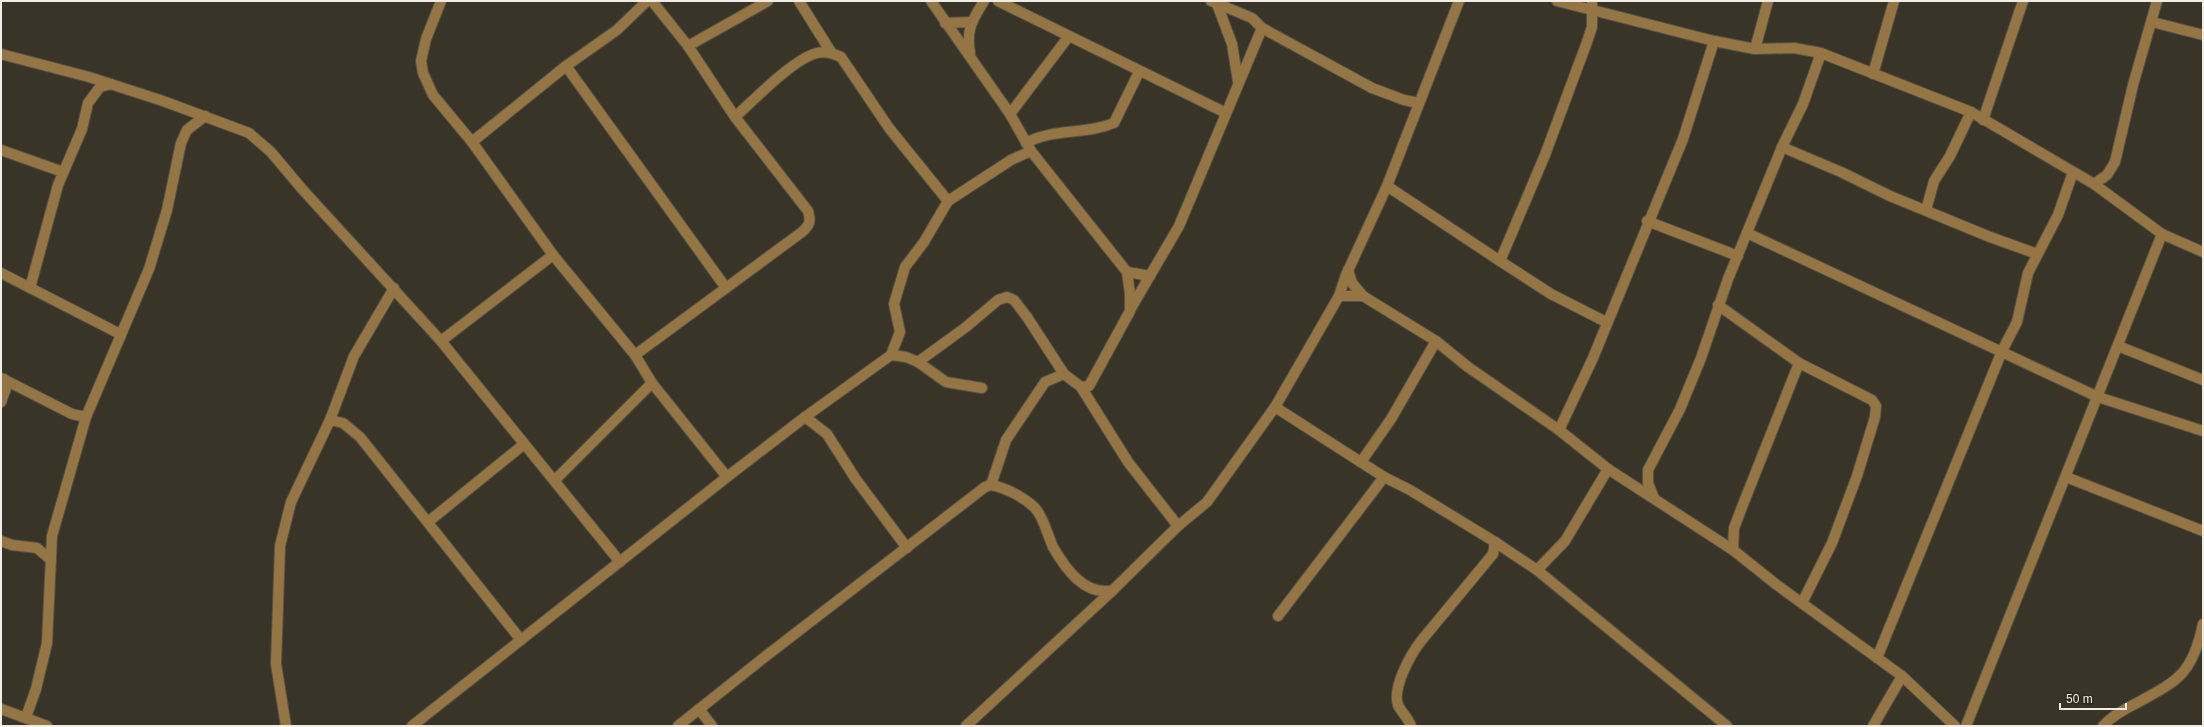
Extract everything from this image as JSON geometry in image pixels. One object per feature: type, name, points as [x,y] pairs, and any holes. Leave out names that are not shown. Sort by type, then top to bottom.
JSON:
[{"type":"street","points":[[441,1],[423,50],[423,73],[433,95],[472,142],[553,256],[634,355],[652,383],[727,477]]},
{"type":"street","points":[[472,142],[566,66],[617,30],[647,1]]},
{"type":"street","points":[[634,355],[802,232],[809,225],[810,219],[808,211],[735,117],[688,46],[652,1]]},
{"type":"street","points":[[688,46],[768,1]]},
{"type":"street","points":[[799,1],[830,52]]},
{"type":"street","points":[[931,1],[1010,114],[1029,147],[1127,272],[1130,294],[1130,311]]},
{"type":"street","points":[[970,56],[968,39],[971,22],[984,1]]},
{"type":"street","points":[[998,1],[1139,72],[1226,113]]},
{"type":"street","points":[[966,726],[1113,590],[1178,526],[1207,502],[1275,407],[1340,296],[1348,270],[1386,186],[1459,1]]},
{"type":"street","points":[[1557,1],[1593,5],[1714,41],[1755,49],[1794,48],[1821,53],[1971,112],[2037,149],[2072,172],[2094,184],[2162,234],[2203,252]]},
{"type":"street","points":[[1755,49],[1768,1]]},
{"type":"street","points":[[1873,74],[1894,1]]},
{"type":"street","points":[[1984,120],[2023,1]]},
{"type":"street","points":[[2094,184],[2108,175],[2115,162],[2133,85],[2157,1]]},
{"type":"street","points":[[1214,3],[1252,18],[1262,28],[1372,88],[1404,100],[1419,103]]},
{"type":"street","points":[[1214,3],[1232,44],[1238,81]]},
{"type":"street","points":[[1500,261],[1548,147],[1587,42],[1592,27],[1593,5]]},
{"type":"street","points":[[945,23],[971,22]]},
{"type":"street","points":[[2152,22],[2203,35]]},
{"type":"street","points":[[1081,387],[1089,386],[1179,226],[1238,81],[1262,28]]},
{"type":"street","points":[[1010,114],[1069,36]]},
{"type":"street","points":[[1559,430],[1578,391],[1647,222],[1683,139],[1714,41]]},
{"type":"street","points":[[735,117],[786,72],[803,60],[816,53],[830,52],[840,57],[897,139],[948,201]]},
{"type":"street","points":[[1654,498],[1648,484],[1648,470],[1680,408],[1701,358],[1718,305],[1782,147],[1803,104],[1821,53]]},
{"type":"street","points":[[1,54],[111,84],[205,116],[249,133],[271,152],[302,189],[441,341],[523,445],[555,480],[620,562]]},
{"type":"street","points":[[566,66],[726,288]]},
{"type":"street","points":[[412,726],[727,477],[805,417],[892,355],[900,332],[894,304],[905,267],[924,242],[948,201],[1051,134],[1091,131],[1114,123],[1124,99],[1139,72]]},
{"type":"street","points":[[30,288],[63,172],[82,129],[88,103],[100,87],[111,84]]},
{"type":"street","points":[[1926,210],[1934,181],[1950,156],[1971,112]]},
{"type":"street","points":[[26,717],[36,689],[47,643],[52,536],[86,417],[120,334],[149,269],[167,210],[181,143],[187,130],[205,116]]},
{"type":"street","points":[[1782,147],[1841,172],[1890,196],[1990,237],[2037,254]]},
{"type":"street","points":[[1,150],[63,172]]},
{"type":"street","points":[[1877,658],[2002,352],[2017,322],[2028,273],[2058,215],[2072,172]]},
{"type":"street","points":[[1386,186],[1551,294],[1606,322]]},
{"type":"street","points":[[1647,222],[1738,256]]},
{"type":"street","points":[[1747,233],[2098,397],[2203,431]]},
{"type":"street","points":[[1966,726],[2162,234]]},
{"type":"street","points":[[441,341],[553,256]]},
{"type":"street","points":[[1348,270],[1352,282],[1363,296],[1436,341],[1468,367],[1559,430],[1608,469],[1733,550],[1802,603],[1902,676],[1955,726]]},
{"type":"street","points":[[1127,272],[1150,276]]},
{"type":"street","points":[[1,273],[120,334]]},
{"type":"street","points":[[286,726],[276,664],[280,546],[291,502],[330,420],[354,356],[394,288]]},
{"type":"street","points":[[1340,296],[1363,296]]},
{"type":"street","points":[[918,362],[966,327],[993,304],[1007,297],[1014,300],[1023,311],[1064,374],[1081,387],[1128,462],[1178,526]]},
{"type":"street","points":[[1718,305],[1799,363],[1872,400],[1876,406],[1875,417],[1857,476],[1842,518],[1832,543],[1802,603]]},
{"type":"street","points":[[1361,462],[1391,419],[1436,341]]},
{"type":"street","points":[[2118,346],[2203,380]]},
{"type":"street","points":[[892,355],[906,357],[918,362],[946,382],[982,388]]},
{"type":"street","points":[[1733,550],[1734,528],[1799,363]]},
{"type":"street","points":[[678,726],[985,487],[991,484],[1006,440],[1046,382],[1064,374]]},
{"type":"street","points":[[2,378],[72,414],[86,417]]},
{"type":"street","points":[[1,402],[6,388],[2,378]]},
{"type":"street","points":[[555,480],[652,383]]},
{"type":"street","points":[[1275,407],[1384,477],[1410,490],[1495,542],[1537,570],[1725,725]]},
{"type":"street","points":[[805,417],[827,434],[856,478],[907,548]]},
{"type":"street","points":[[330,420],[350,427],[360,438],[521,640]]},
{"type":"street","points":[[428,522],[523,445]]},
{"type":"street","points":[[1537,570],[1566,541],[1608,469]]},
{"type":"street","points":[[1278,616],[1384,477]]},
{"type":"street","points":[[2066,477],[2203,531]]},
{"type":"street","points":[[991,484],[1015,494],[1035,508],[1053,547],[1070,571],[1083,585],[1094,590],[1113,590]]},
{"type":"street","points":[[37,548],[52,536]]},
{"type":"street","points":[[1,541],[12,545],[37,548],[51,560]]},
{"type":"street","points":[[1411,726],[1408,717],[1398,704],[1398,695],[1404,669],[1412,653],[1421,641],[1468,581],[1493,554],[1495,542]]},
{"type":"street","points":[[2103,726],[2130,706],[2174,682],[2190,665],[2199,641],[2203,624]]},
{"type":"street","points":[[1873,726],[1902,676]]},
{"type":"street","points":[[1,709],[47,726]]},
{"type":"street","points":[[700,709],[712,726]]}]
